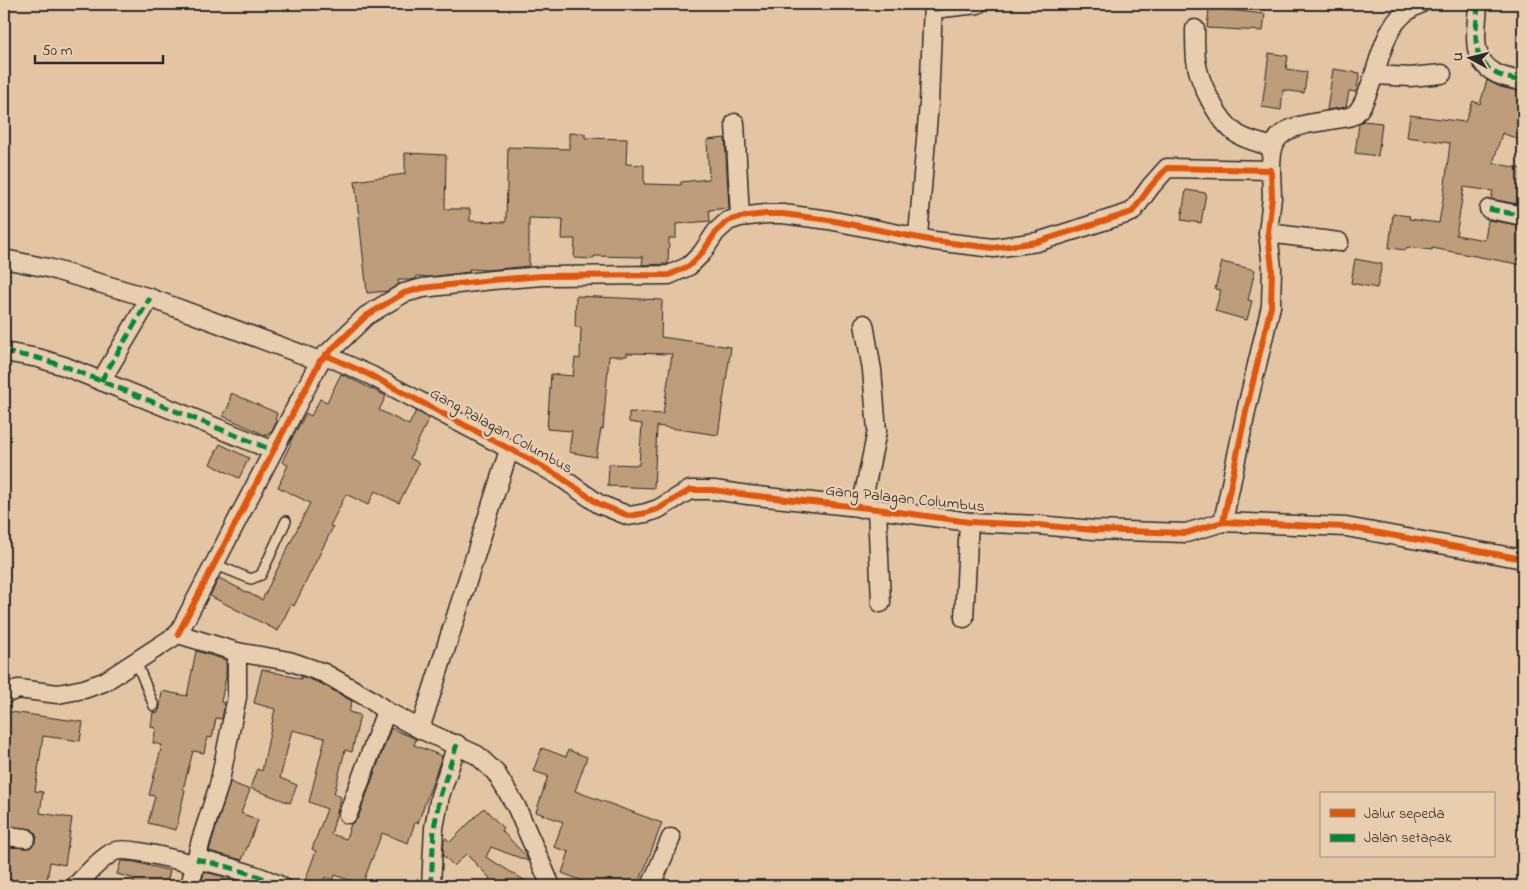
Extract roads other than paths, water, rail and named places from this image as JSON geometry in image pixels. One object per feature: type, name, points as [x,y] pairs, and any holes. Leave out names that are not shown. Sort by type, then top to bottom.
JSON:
[{"type":"street","points":[[918,236],[929,103],[933,6],[978,4]]},
{"type":"street","points":[[1223,522],[1247,407],[1271,306],[1272,268],[1268,233],[1272,197],[1270,170],[1273,147],[1277,140],[1286,132],[1307,124],[1350,117],[1357,113],[1375,75],[1386,37],[1395,21],[1414,6],[1420,4]]},
{"type":"street","points":[[1478,4],[1476,48],[1483,65],[1497,74],[1523,82]]},
{"type":"street","points":[[1195,29],[1196,61],[1207,94],[1226,124],[1246,139],[1273,147]]},
{"type":"street","points":[[1375,75],[1410,77],[1442,74]]},
{"type":"street","points":[[735,122],[740,217]]},
{"type":"street","points":[[4,694],[18,689],[58,694],[84,689],[104,682],[178,634],[272,450],[323,358],[366,316],[404,293],[423,288],[543,276],[669,275],[689,266],[702,253],[716,232],[728,221],[740,217],[783,214],[828,220],[934,240],[994,248],[1036,242],[1132,212],[1167,168],[1270,170]]},
{"type":"street","points":[[1489,209],[1523,216]]},
{"type":"street","points":[[1268,233],[1339,242]]},
{"type":"street","name":"Gang Palagan Columbus","points":[[4,259],[48,268],[150,298],[370,375],[559,476],[600,504],[629,516],[646,513],[658,508],[690,490],[714,490],[748,496],[969,522],[1094,530],[1186,533],[1223,522],[1346,527],[1523,559]]},
{"type":"street","points":[[101,381],[150,298]]},
{"type":"street","points":[[864,324],[872,370],[877,431],[869,509],[881,603]]},
{"type":"street","points":[[4,352],[47,360],[272,450]]},
{"type":"street","points":[[420,729],[509,450]]},
{"type":"street","points":[[964,618],[969,522]]},
{"type":"street","points":[[178,634],[237,652],[289,661],[324,673],[370,699],[386,711],[477,755],[496,773],[516,806],[551,886]]},
{"type":"street","points":[[191,886],[200,840],[219,785],[237,697],[237,652]]},
{"type":"street","points":[[348,814],[386,711]]},
{"type":"street","points":[[432,886],[434,828],[440,796],[456,744]]},
{"type":"street","points":[[4,836],[26,838]]},
{"type":"street","points":[[651,886],[671,838]]},
{"type":"street","points":[[75,886],[116,850],[232,867],[261,876],[281,886]]},
{"type":"lane","points":[[214,564],[251,579],[256,578],[261,575],[286,522]]},
{"type":"lane","points":[[136,661],[154,706]]}]
